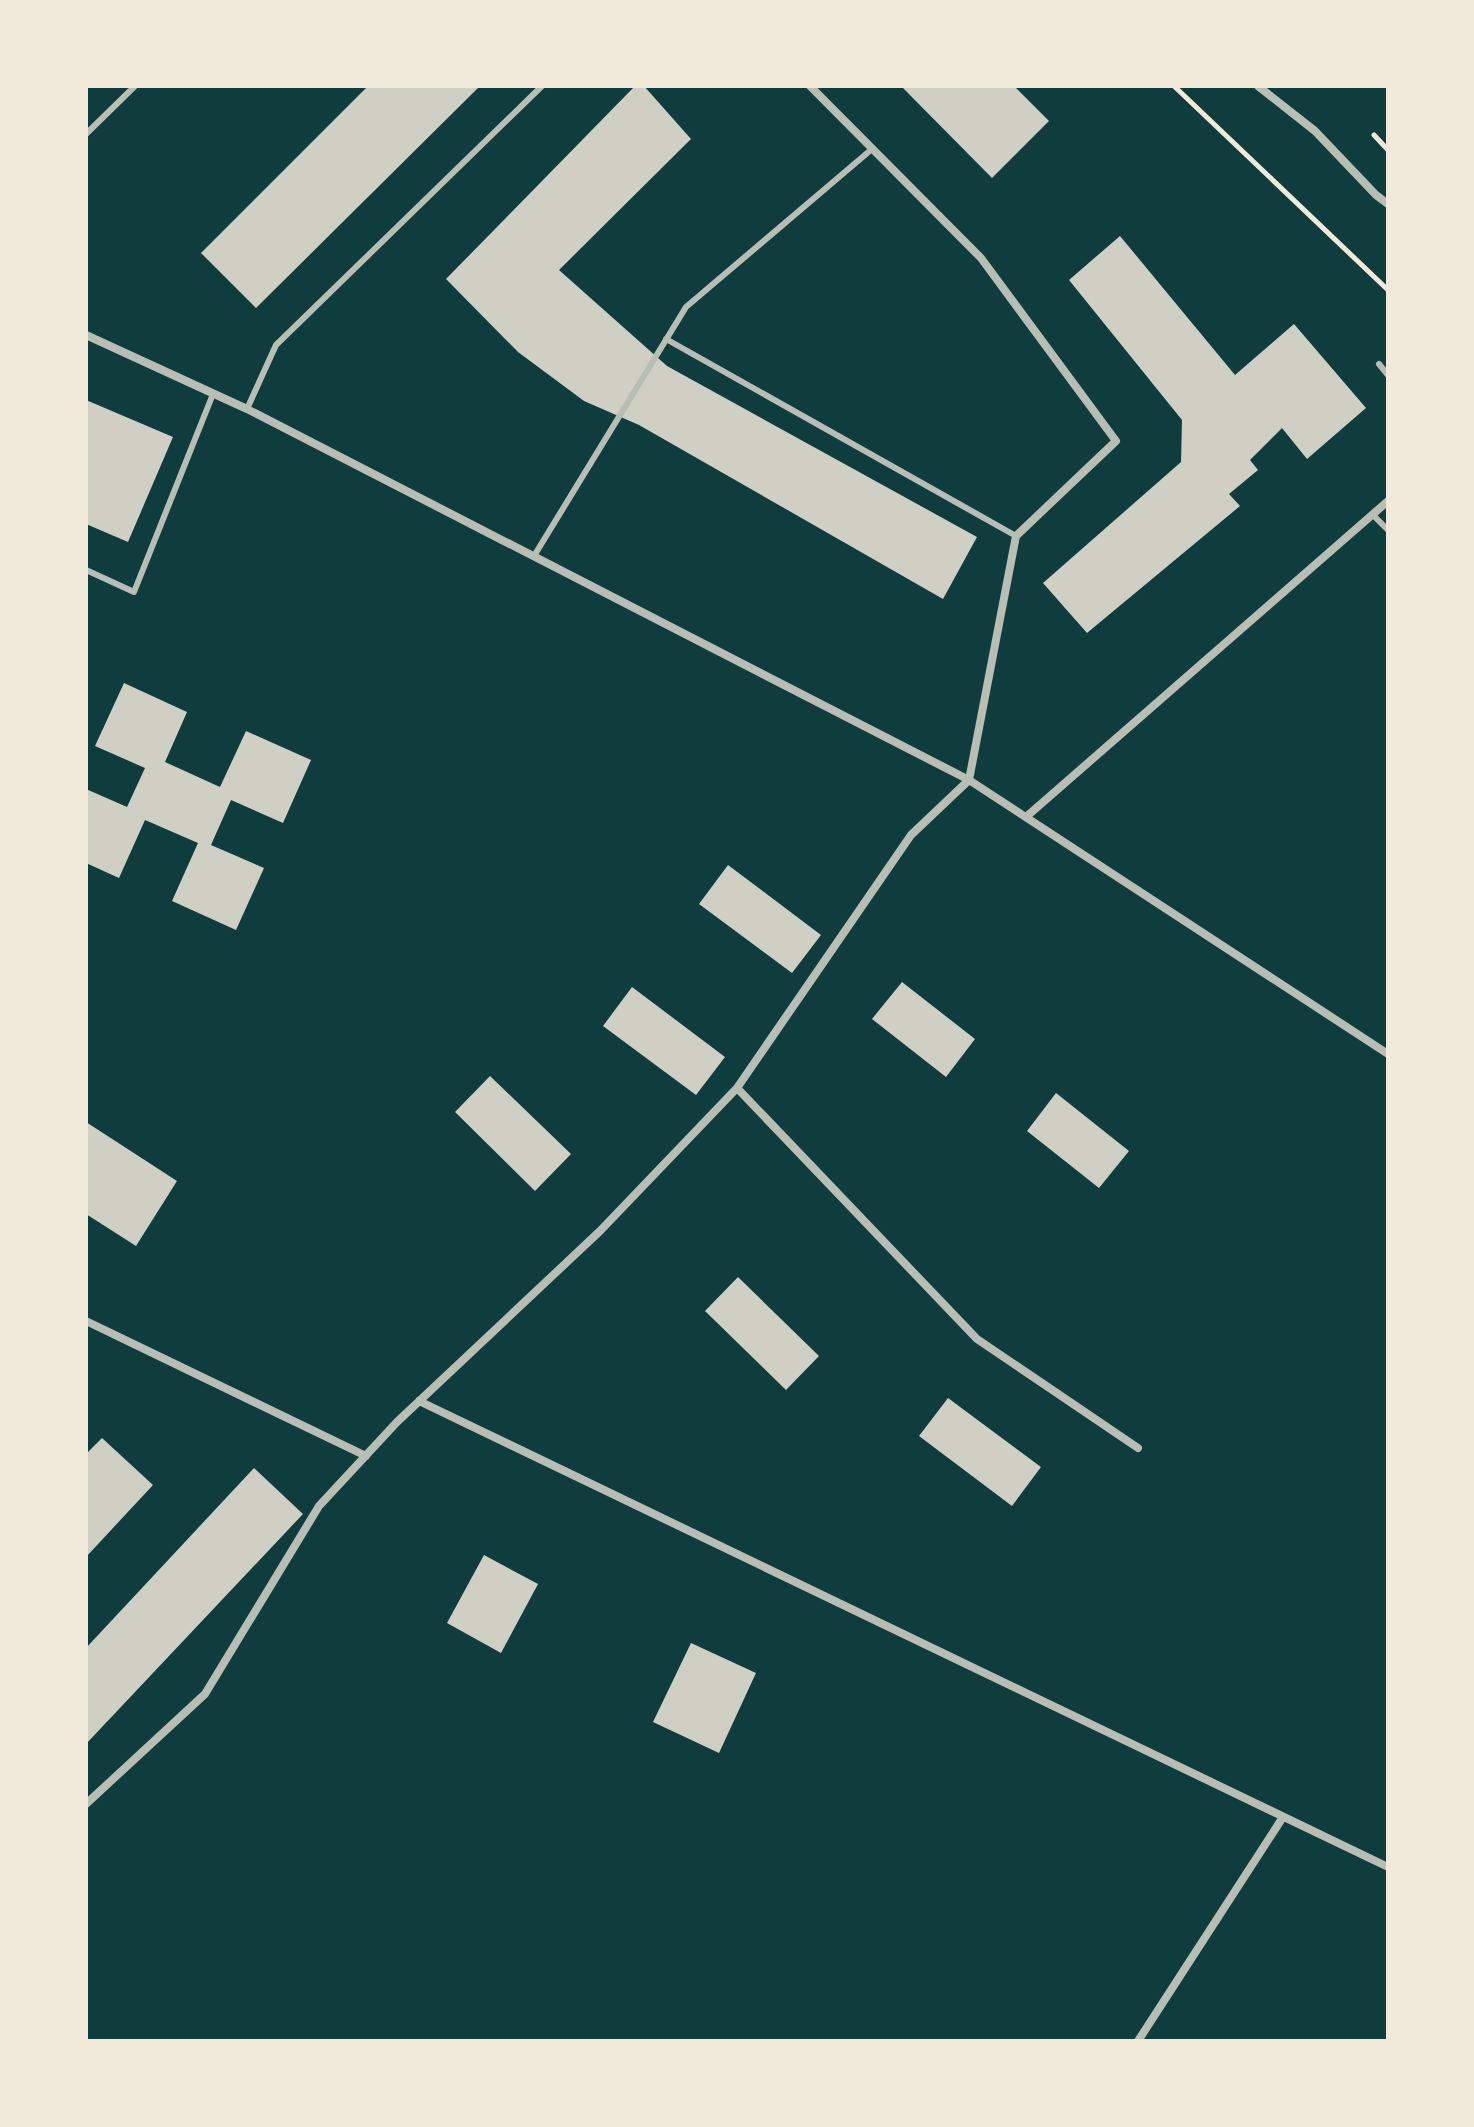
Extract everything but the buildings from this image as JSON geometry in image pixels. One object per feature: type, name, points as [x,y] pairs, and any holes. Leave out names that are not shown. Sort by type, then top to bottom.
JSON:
[{"type":"street","points":[[86,1804],[205,1694],[319,1506],[397,1422],[600,1231],[737,1088],[911,835],[969,780],[1016,536],[1116,441],[981,258],[810,86]]},
{"type":"street","points":[[1258,86],[1315,131],[1388,204]]},
{"type":"street","points":[[86,335],[247,409],[969,780],[1388,1054]]},
{"type":"street","points":[[1026,817],[1388,501]]},
{"type":"street","points":[[737,1088],[977,1339],[1138,1448]]},
{"type":"street","points":[[86,1321],[366,1456]]},
{"type":"street","points":[[419,1401],[1388,1867]]},
{"type":"street","points":[[1138,2041],[1283,1817]]},
{"type":"lane","points":[[86,134],[135,86]]},
{"type":"lane","points":[[247,409],[276,345],[542,86]]},
{"type":"lane","points":[[534,556],[686,307],[872,149]]},
{"type":"lane","points":[[666,339],[1016,536]]},
{"type":"lane","points":[[1379,364],[1388,375]]},
{"type":"lane","points":[[86,570],[134,592],[213,394]]},
{"type":"lane","points":[[1373,515],[1388,530]]},
{"type":"path","points":[[1174,86],[1388,290]]},
{"type":"path","points":[[1374,135],[1388,150]]}]
